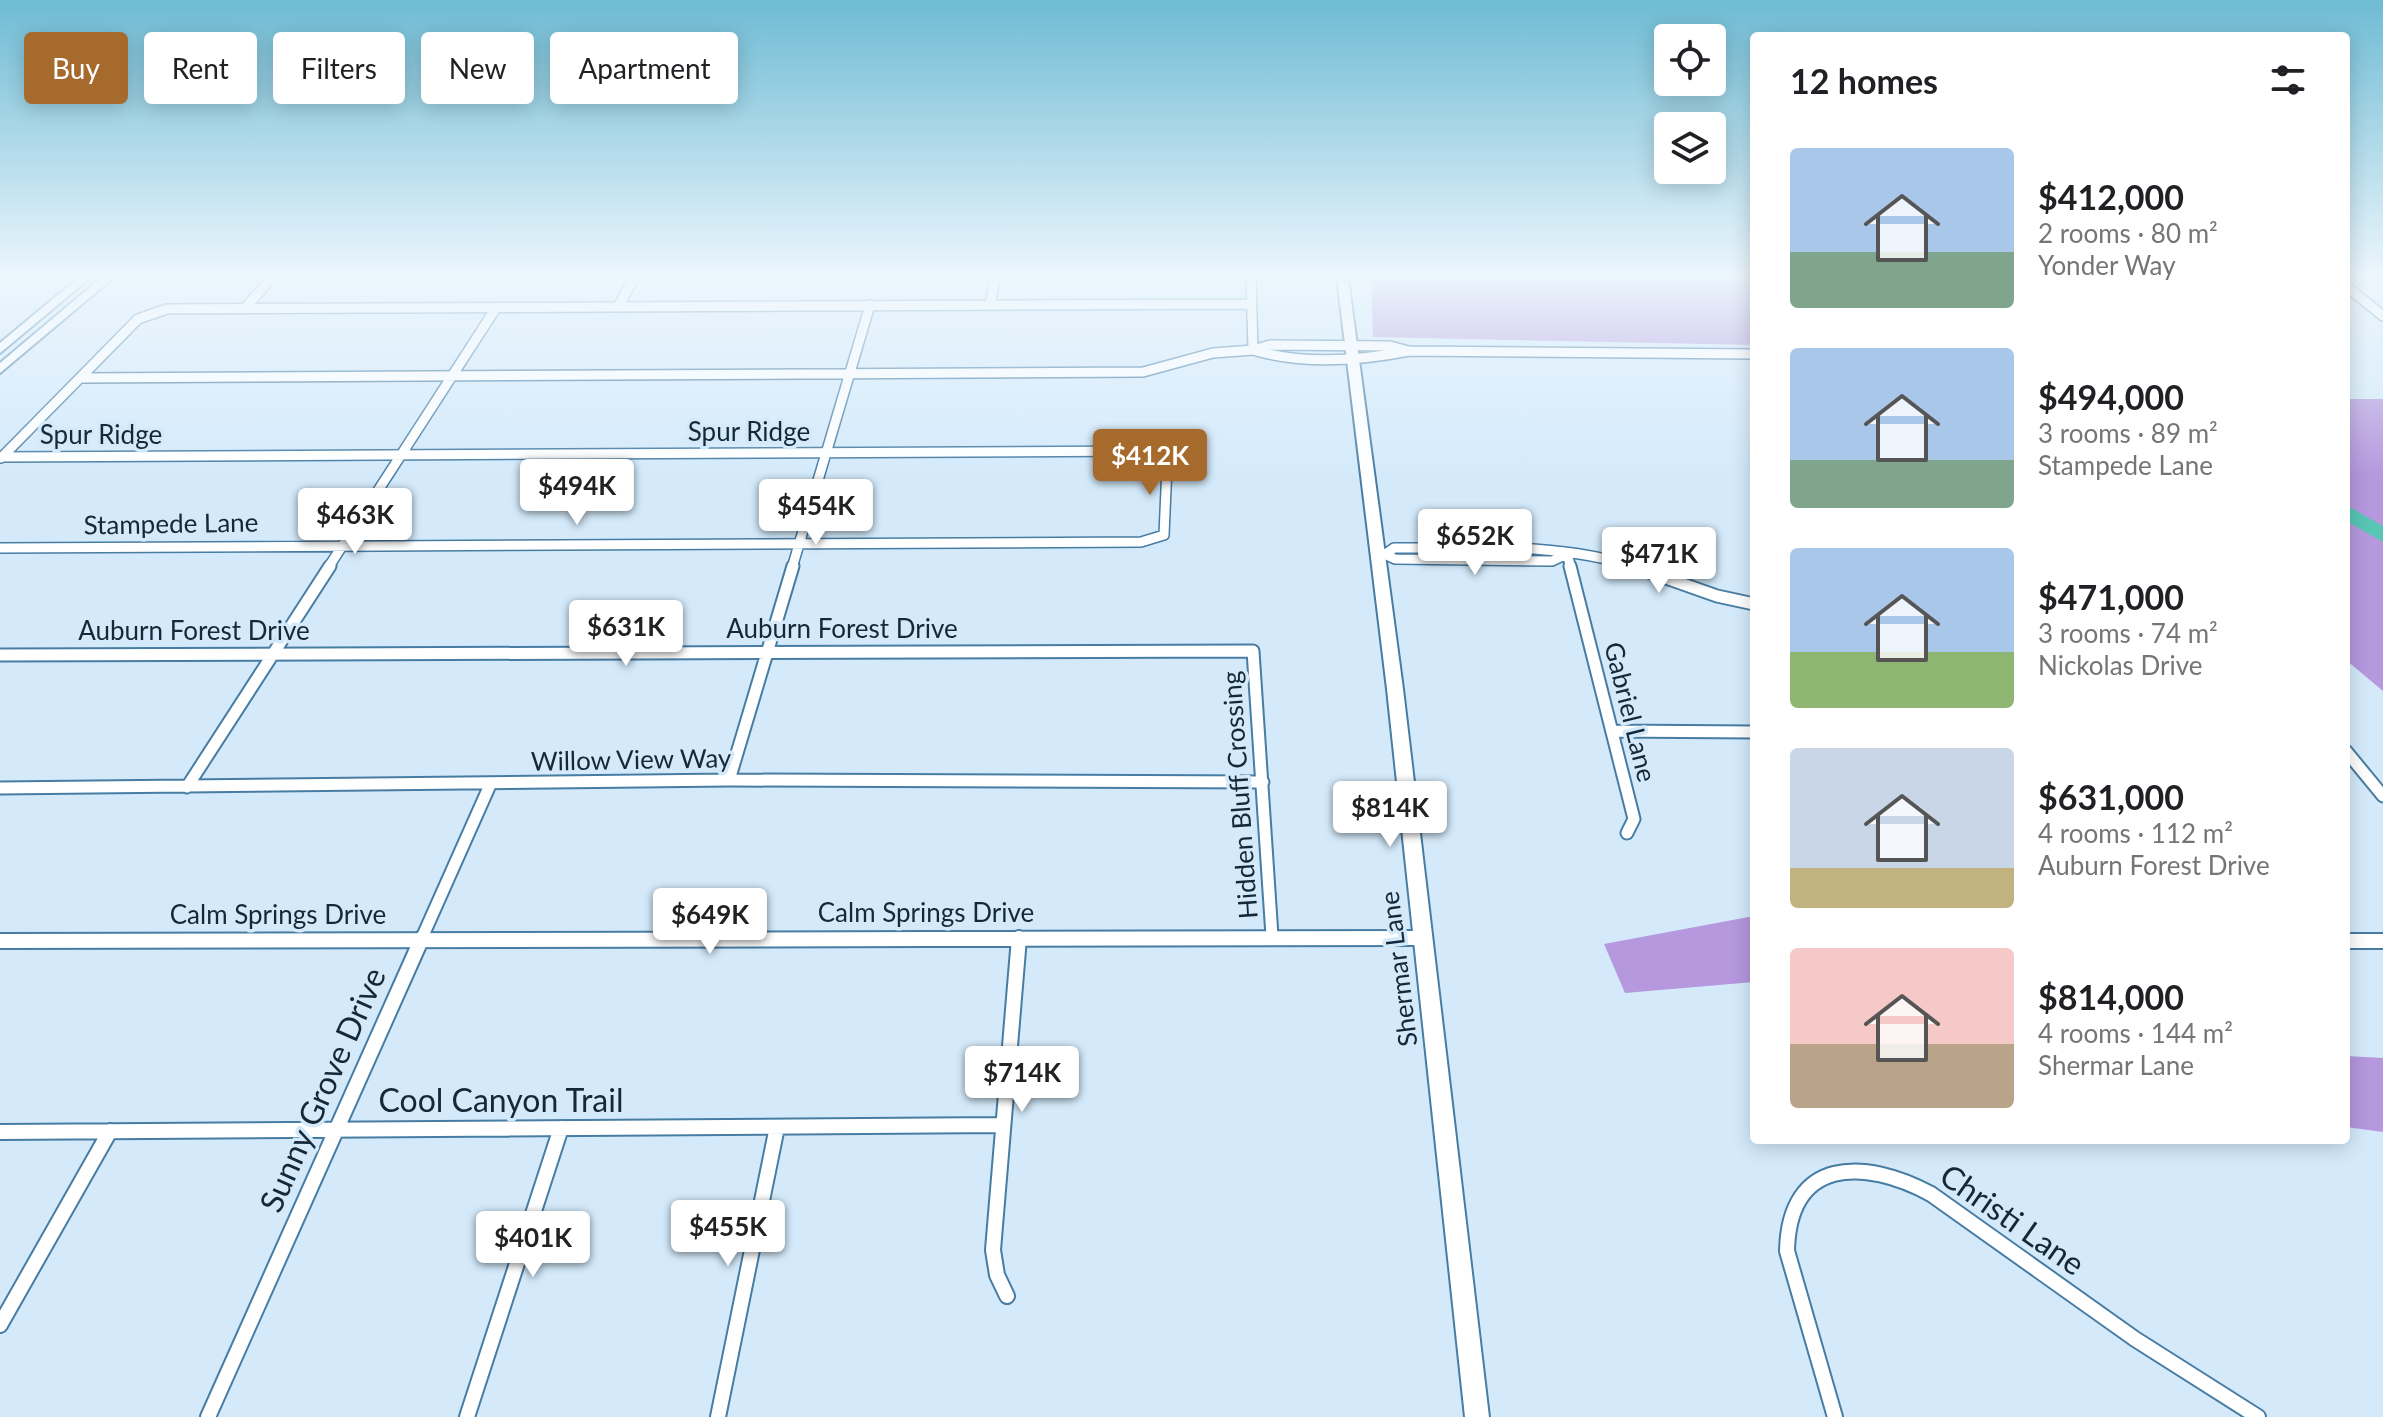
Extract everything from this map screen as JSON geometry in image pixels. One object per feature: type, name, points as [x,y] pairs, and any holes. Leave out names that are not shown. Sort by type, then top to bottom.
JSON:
[{"type":"street","points":[[0,369],[29,344]]},
{"type":"street","points":[[1,458],[114,344]]},
{"type":"street","points":[[187,787],[473,344]]},
{"type":"street","points":[[729,780],[859,344]]},
{"type":"street","points":[[1253,344],[1253,350]]},
{"type":"street","name":"Shermar Lane","points":[[1349,344],[1383,553],[1420,938],[1451,1169],[1477,1417]]},
{"type":"street","points":[[81,378],[1143,372],[1213,353],[1253,350],[1270,345],[1350,351],[1750,354]]},
{"type":"street","name":"Spur Ridge","points":[[1,458],[1149,451],[1162,456],[1167,466],[1166,529],[1158,540]]},
{"type":"street","name":"Stampede Lane","points":[[0,548],[1158,540]]},
{"type":"street","points":[[1383,553],[1395,559],[1552,561],[1567,554],[1618,562],[1714,598],[1750,603]]},
{"type":"street","name":"Gabriel Lane","points":[[1567,554],[1634,819],[1627,833]]},
{"type":"street","name":"Auburn Forest Drive","points":[[0,655],[768,650],[1253,651]]},
{"type":"street","name":"Hidden Bluff Crossing","points":[[1253,651],[1272,936]]},
{"type":"street","points":[[1612,731],[1750,732]]},
{"type":"street","points":[[2350,756],[2383,796]]},
{"type":"street","name":"Willow View Way","points":[[0,788],[729,780],[1263,782]]},
{"type":"street","name":"Sunny Grove Drive","points":[[208,1417],[490,785]]},
{"type":"street","points":[[1007,1296],[997,1275],[993,1250],[1019,937]]},
{"type":"street","name":"Calm Springs Drive","points":[[0,941],[1420,938]]},
{"type":"street","points":[[2350,941],[2383,941]]},
{"type":"street","name":"Cool Canyon Trail","points":[[0,1132],[1001,1125]]},
{"type":"street","points":[[718,1417],[777,1127]]},
{"type":"street","points":[[467,1417],[561,1128]]},
{"type":"street","points":[[0,1325],[110,1131]]},
{"type":"street","name":"Christi Lane","points":[[1835,1417],[1787,1251],[1785,1229],[1788,1212],[1807,1184],[1839,1170],[1882,1174],[1924,1192],[2141,1343],[2258,1417]]},
{"type":"shaded area","points":[[2350,399],[2383,399],[2383,691],[2350,663]]},
{"type":"shaded area","points":[[1750,917],[1750,982],[1625,993],[1604,944]]},
{"type":"shaded area","points":[[2350,1056],[2383,1058],[2383,1132],[2350,1128]]},
{"type":"waterway","points":[[2350,514],[2383,535]]}]
